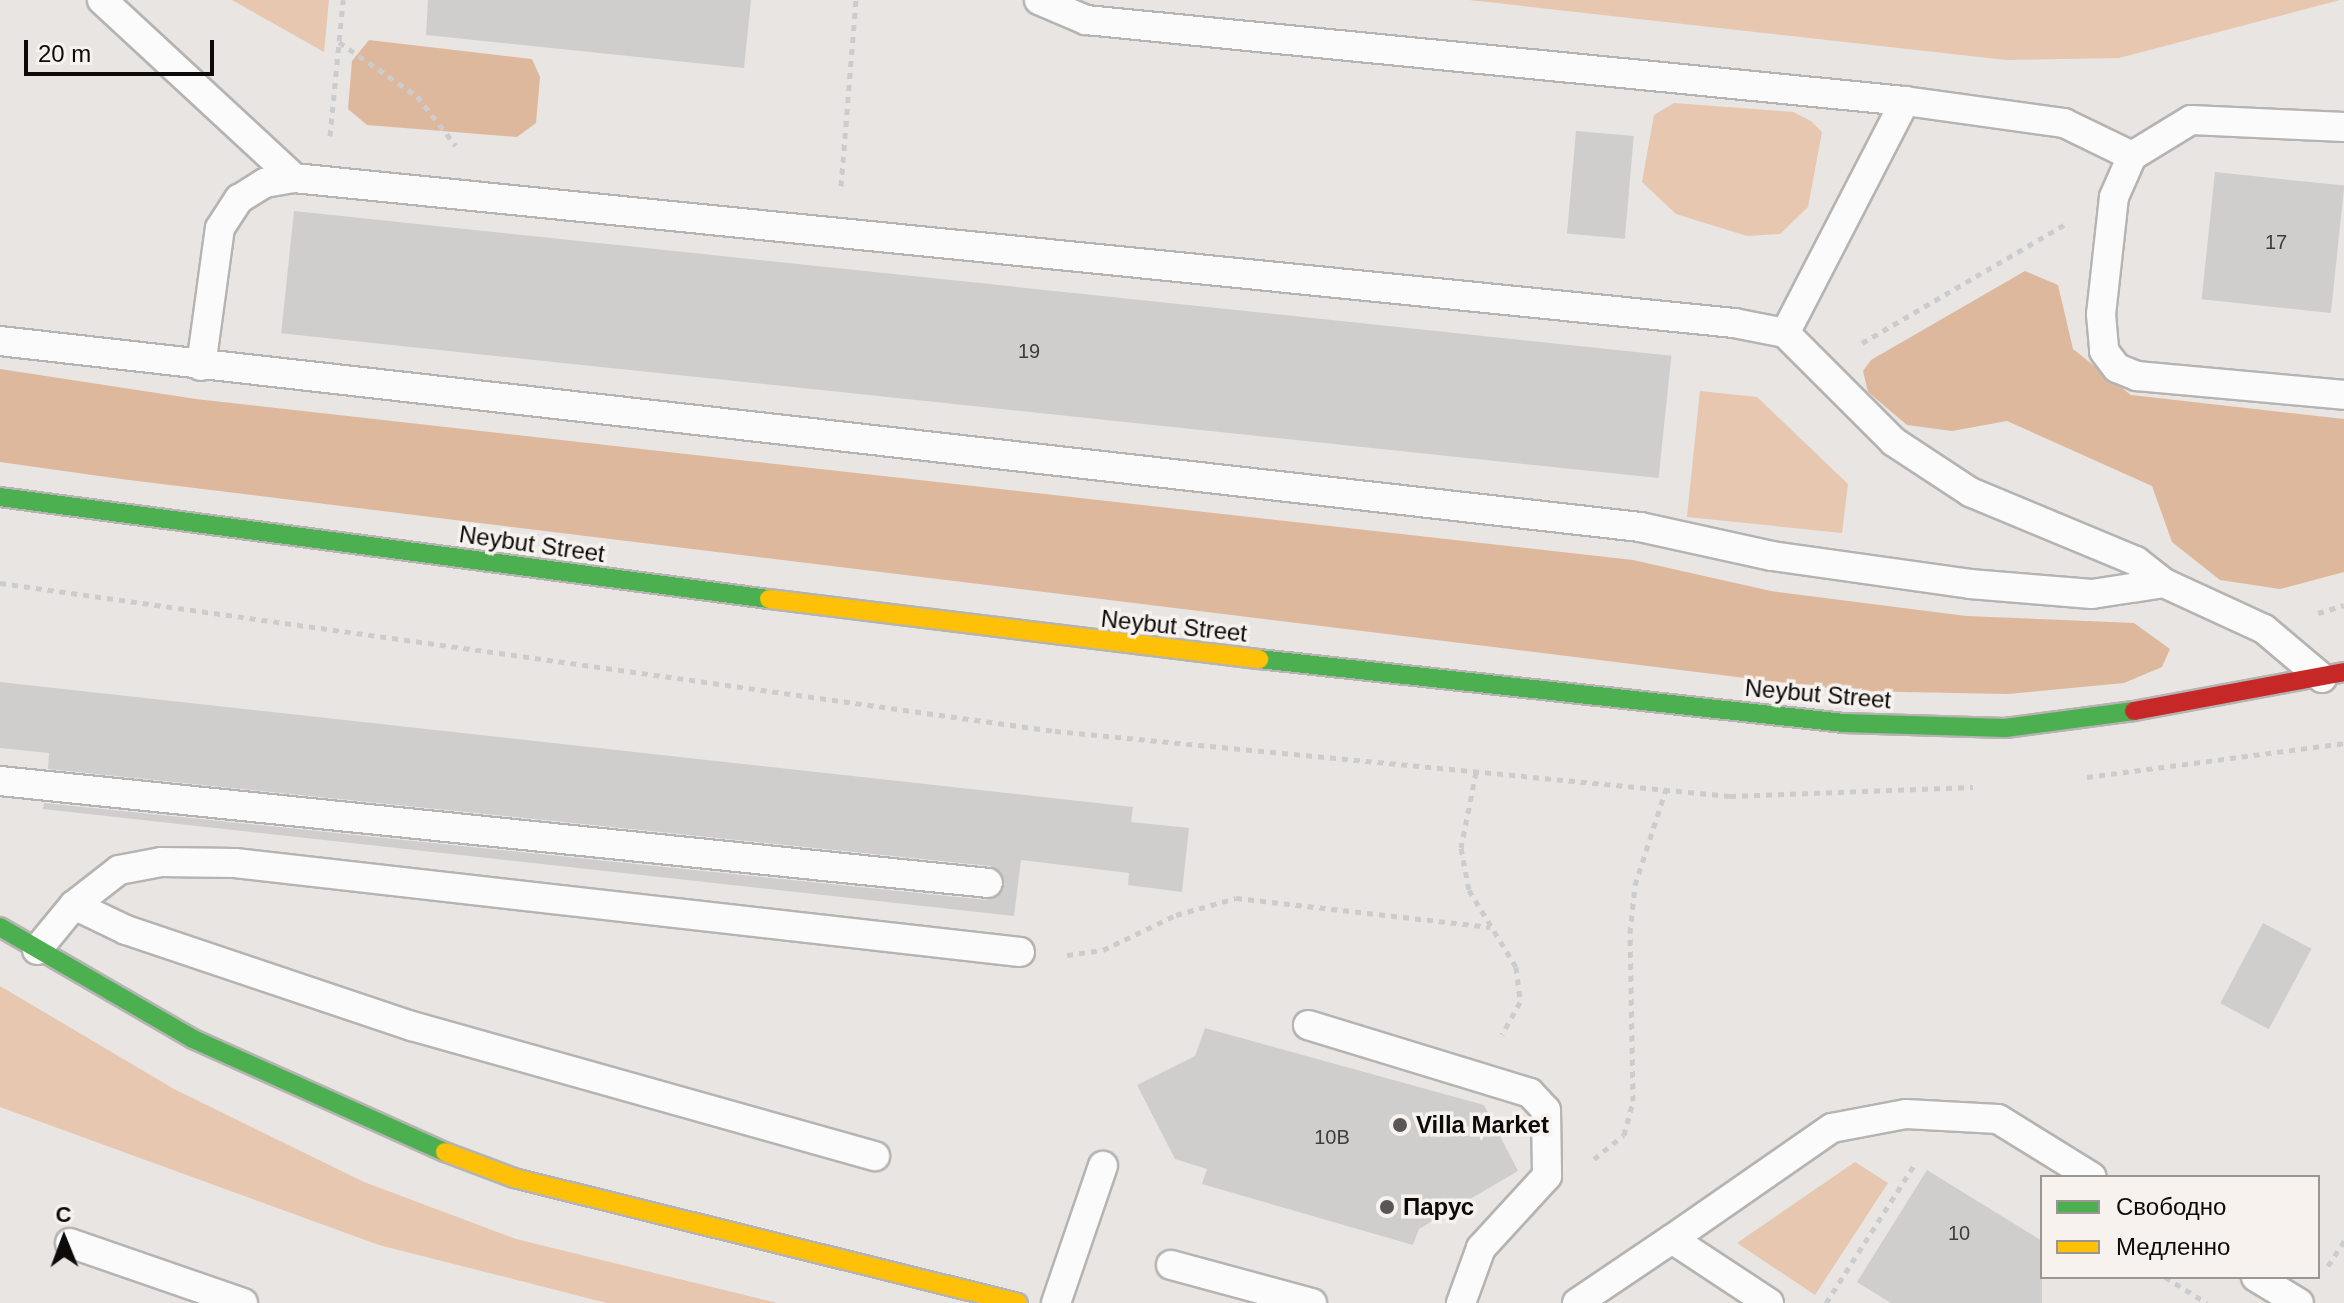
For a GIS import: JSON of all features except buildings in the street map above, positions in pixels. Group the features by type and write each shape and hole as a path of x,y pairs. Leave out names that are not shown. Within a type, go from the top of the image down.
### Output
{"street":[{"name":"Neybut Street","path":"0,497 1057,637 1844,723 2005,728 2225,699 2333,675"},
{"path":"0,927 193,1039 381,1128 514,1178 1018,1303"}],"lane":[{"path":"102,0 294,178"},
{"path":"1039,0 1086,20 1905,101 2064,123 2132,156"},
{"path":"1785,333 1905,101"},
{"path":"2344,127 2191,120 2132,156 2114,197 2101,314 2104,351 2117,368 2137,376 2344,395"},
{"path":"201,366 220,228 239,199 265,183 294,178 1785,333 1817,371 1894,442 1970,492 2136,561 2164,583 2264,629 2333,675"},
{"path":"0,341 1640,527 1772,556 1970,584 2092,594 2164,583"},
{"path":"0,781 988,883"},
{"path":"37,950 74,905 119,870 140,864 235,863 1020,952"},
{"path":"74,905 126,930 412,1026 875,1156"},
{"path":"1308,1025 1530,1093 1546,1110 1547,1176 1481,1248 1461,1303"},
{"path":"1577,1303 1832,1128 1947,1112 1998,1119 2089,1175"},
{"path":"1056,1303 1103,1166"},
{"path":"1672,1239 1769,1303"},
{"path":"70,1243 243,1303"},
{"path":"1171,1265 1312,1303"},
{"path":"2259,1279 2299,1303"}],"path":[{"path":"326,180 343,0"},
{"path":"839,233 856,0"},
{"path":"339,42 440,119 471,196"},
{"path":"1817,371 2026,247"},
{"path":"0,583 1055,731 1730,796 1983,786"},
{"path":"2073,779 2344,743"},
{"path":"1474,1076 1520,1002 1516,967 1469,890 1461,848 1476,772"},
{"path":"1547,1176 1593,1159 1624,1135 1635,1060 1635,885 1666,789"},
{"path":"1020,952 1103,950 1176,915 1236,898 1490,927"},
{"path":"1826,1303 1947,1112"},
{"path":"2320,1265 2326,1269 2344,1241"},
{"path":"2168,1279 2207,1303"}],"shaded area":[{"path":"232,0 329,0 324,52"},
{"path":"1469,0 2340,0 2119,58 2006,60"},
{"path":"369,40 532,59 540,77 536,123 517,137 367,125 348,109 352,61"},
{"path":"1674,103 1793,112 1811,121 1822,132 1808,207 1780,234 1747,236 1676,214 1642,182 1654,115"},
{"path":"2025,271 2058,285 2073,349 2131,395 2344,419 2344,572 2280,589 2220,580 2172,542 2152,486 2007,421 1952,431 1907,425 1868,392 1863,371 1871,360"},
{"path":"0,369 196,399 1633,560 1771,591 1966,616 2134,623 2170,649 2162,667 2124,683 2008,694 1852,691 121,479 0,462"},
{"path":"1700,391 1757,397 1848,484 1842,533 1687,517"},
{"path":"0,986 174,1089 364,1182 516,1239 777,1303 607,1303 379,1245 0,1107"},
{"path":"1855,1162 1888,1183 1815,1295 1737,1243"}],"traffic: fast":[{"path":"0,497 769,599"},
{"path":"1259,659 1844,723 2005,728 2134,711"},
{"path":"0,927 193,1039 445,1152"}],"traffic: slow":[{"path":"769,599 1259,659"},
{"path":"445,1152 514,1178 1018,1303"}],"traffic: jam":[{"path":"2134,711 2344,672"}],"place":[{"name":"Villa Market","path":"1400,1125"},
{"name":"Парус","path":"1387,1207"}]}
